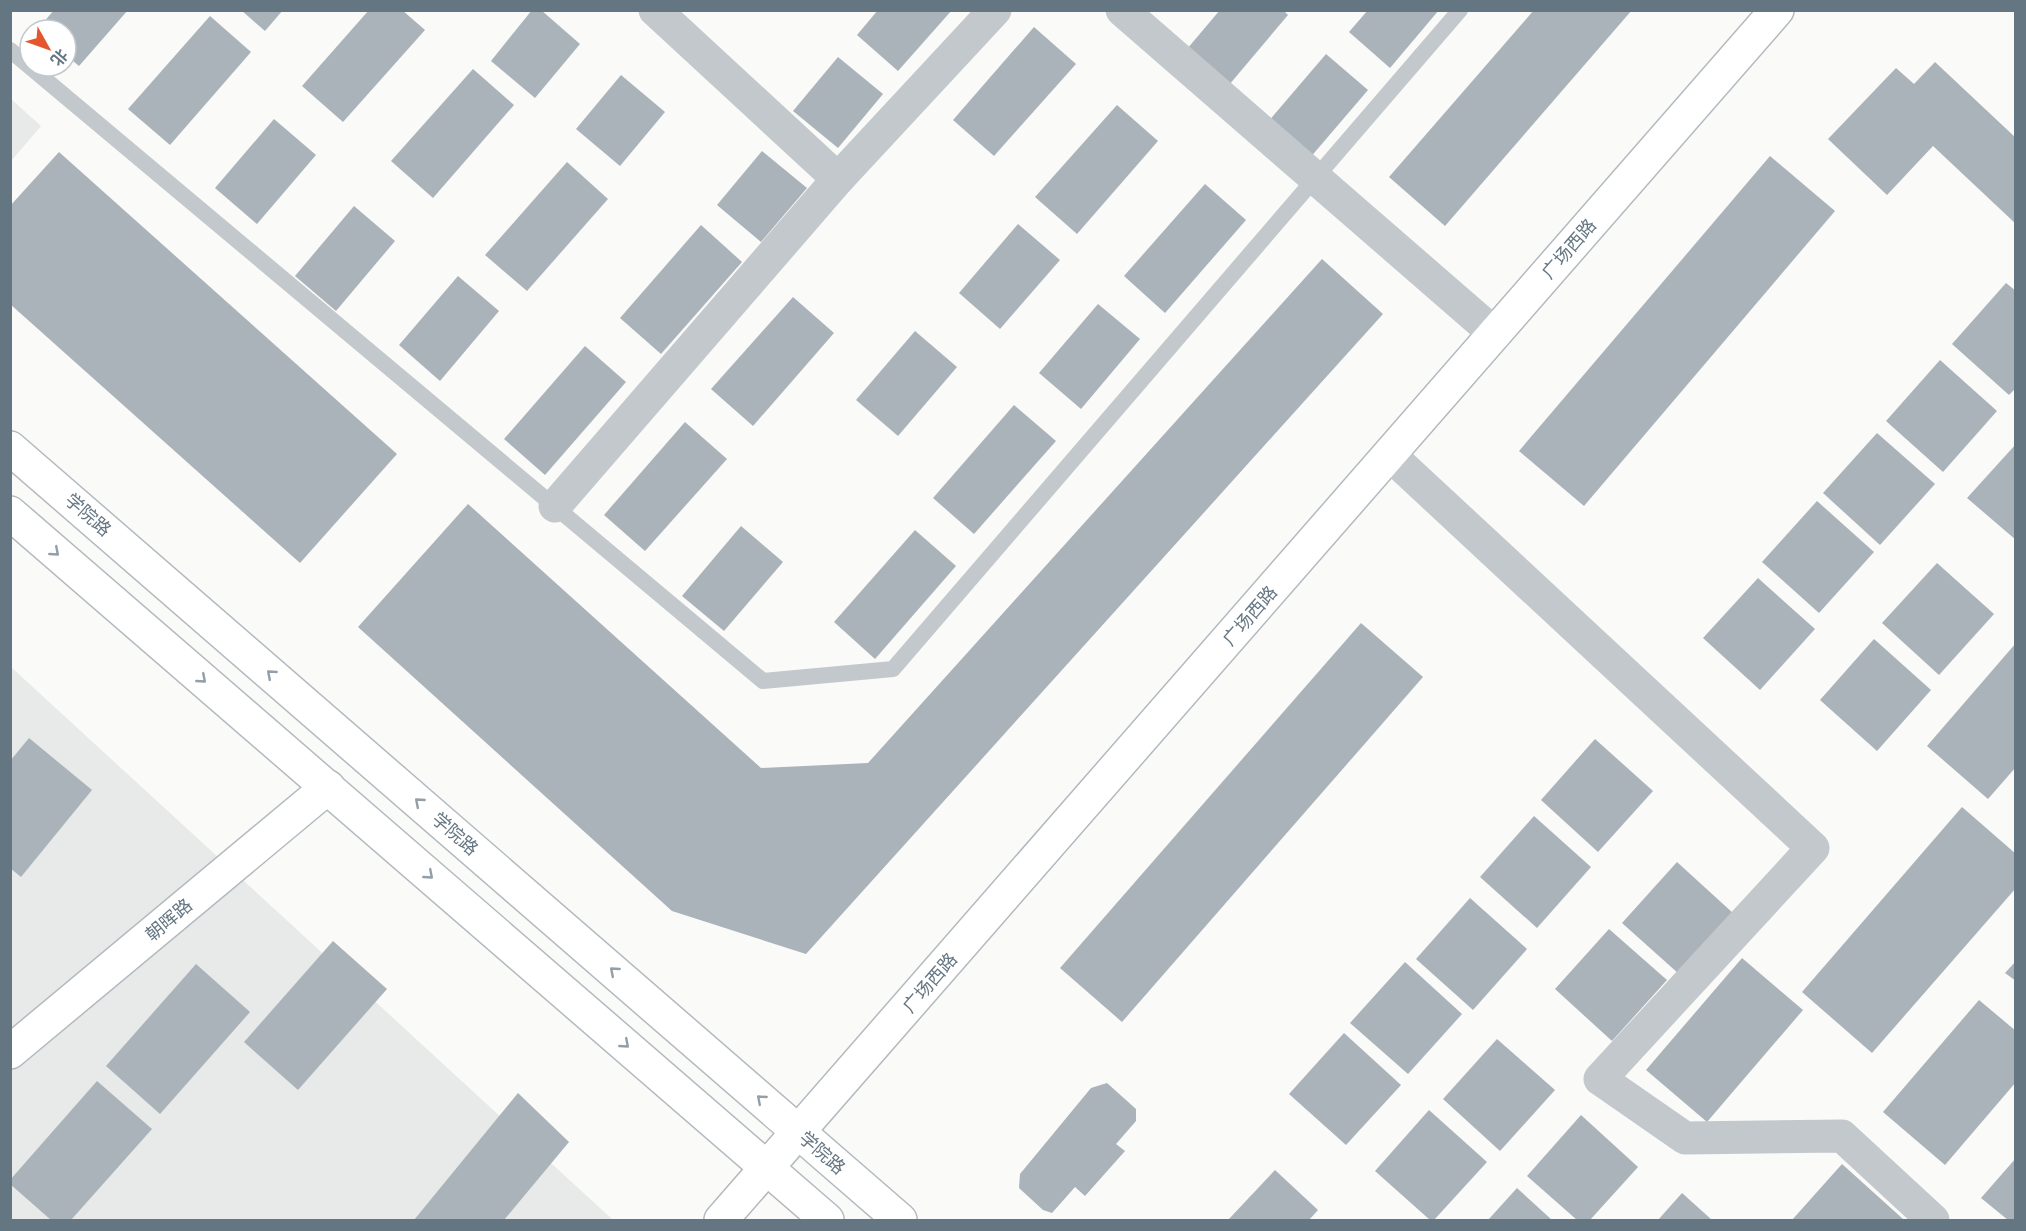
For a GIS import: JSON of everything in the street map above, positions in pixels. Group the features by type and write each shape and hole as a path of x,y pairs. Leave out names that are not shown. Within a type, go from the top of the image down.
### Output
{"main road":[{"name":"广场西路","path":"721,1221 1777,10"},
{"name":"学院路","path":"10,448 900,1221"},
{"path":"10,513 827,1221"},
{"name":"朝晖路","path":"10,1052 328,787"}],"street":[{"path":"655,10 837,179"},
{"path":"555,507 837,179 996,10"},
{"path":"1122,10 1495,334"},
{"path":"1390,455 1813,848 1600,1079 1685,1138 1842,1136 1933,1221"}],"lane":[{"path":"10,50 763,681 893,669 1460,10"}],"shaded area":[{"path":"11,99 41,126 11,161"},
{"path":"11,667 613,1220 11,1220"}],"building":[{"path":"54,10 128,10 79,66 78,18 47,18"},
{"path":"241,10 283,10 265,31"},
{"path":"369,10 402,10 425,30 343,122 302,86"},
{"path":"532,10 541,10 580,44 535,98 491,61"},
{"path":"878,10 952,10 898,71 857,35"},
{"path":"1220,10 1283,10 1288,15 1229,85 1187,49"},
{"path":"1368,10 1439,10 1390,68 1349,32"},
{"path":"1534,10 1632,10 1445,226 1389,177"},
{"path":"210,16 251,52 170,145 128,109"},
{"path":"1034,27 1076,64 994,156 953,120"},
{"path":"1326,54 1368,90 1309,159 1267,123"},
{"path":"838,57 883,94 838,148 793,111"},
{"path":"1935,62 2016,138 2016,224 1933,146 1887,195 1828,139 1896,68 1914,84"},
{"path":"473,69 514,105 433,198 391,161"},
{"path":"621,75 665,112 620,166 576,129"},
{"path":"1117,105 1158,141 1077,234 1035,197"},
{"path":"274,119 316,155 257,224 215,188"},
{"path":"762,151 807,188 761,242 717,205"},
{"path":"59,152 397,454 300,563 10,304 10,206"},
{"path":"1770,156 1835,211 1584,506 1519,451"},
{"path":"567,162 608,199 527,291 485,255"},
{"path":"1205,184 1246,220 1165,313 1124,276"},
{"path":"354,206 395,241 336,311 295,276"},
{"path":"1018,224 1060,260 1000,329 959,293"},
{"path":"701,225 742,262 661,354 620,318"},
{"path":"1322,259 1383,314 806,954 672,911 358,627 468,504 761,768 868,763"},
{"path":"458,276 499,311 440,381 399,345"},
{"path":"2006,283 2016,291 2016,388 2009,395 1952,344"},
{"path":"793,297 834,333 753,426 711,389"},
{"path":"1098,304 1140,339 1081,409 1039,373"},
{"path":"915,331 957,367 898,436 856,400"},
{"path":"585,346 626,382 545,475 504,439"},
{"path":"1940,360 1997,411 1943,472 1886,421"},
{"path":"1014,405 1056,441 974,534 933,498"},
{"path":"685,422 727,459 645,551 604,515"},
{"path":"1877,433 1935,484 1880,545 1823,493"},
{"path":"2016,444 2016,540 1967,498"},
{"path":"1817,501 1874,552 1819,613 1762,562"},
{"path":"741,526 783,562 724,631 682,596"},
{"path":"915,530 956,566 875,659 834,622"},
{"path":"1937,563 1994,614 1939,675 1882,623"},
{"path":"1758,578 1815,629 1760,690 1703,638"},
{"path":"1361,623 1423,677 1122,1022 1060,968"},
{"path":"1874,639 1931,690 1877,751 1820,700"},
{"path":"2016,643 2016,767 1988,799 1927,746"},
{"path":"29,738 92,790 21,877 10,868 10,761"},
{"path":"1595,739 1653,791 1598,852 1541,800"},
{"path":"1962,807 2016,854 2016,888 1872,1053 1802,992"},
{"path":"1534,816 1591,867 1537,928 1480,877"},
{"path":"1677,862 1734,914 1679,974 1622,923"},
{"path":"1470,898 1527,949 1473,1010 1416,959"},
{"path":"1609,929 1667,980 1612,1041 1555,989"},
{"path":"333,941 387,989 298,1090 244,1042"},
{"path":"1742,958 1803,1010 1707,1122 1646,1070"},
{"path":"2016,961 2016,981 2005,973"},
{"path":"1405,962 1462,1014 1408,1074 1350,1023"},
{"path":"196,964 250,1012 160,1114 106,1066"},
{"path":"1979,1000 2016,1031 2016,1082 1945,1165 1883,1112"},
{"path":"1344,1033 1401,1085 1346,1145 1289,1094"},
{"path":"1497,1039 1555,1090 1500,1151 1443,1099"},
{"path":"97,1081 152,1129 71,1220 51,1220 10,1184 10,1180"},
{"path":"1107,1083 1136,1109 1136,1121 1116,1144 1125,1151 1085,1196 1075,1187 1052,1213 1043,1210 1019,1188 1020,1174 1091,1088"},
{"path":"518,1093 569,1142 504,1220 414,1220"},
{"path":"1429,1110 1487,1162 1434,1220 1430,1220 1375,1171"},
{"path":"1581,1115 1638,1167 1590,1220 1577,1220 1527,1176"},
{"path":"2016,1158 2016,1220 2008,1220 1981,1198"},
{"path":"1842,1164 1903,1219 1792,1220"},
{"path":"1275,1170 1318,1210 1309,1220 1228,1220"},
{"path":"1517,1188 1552,1220 1488,1220"},
{"path":"1682,1193 1712,1220 1658,1220"}]}
